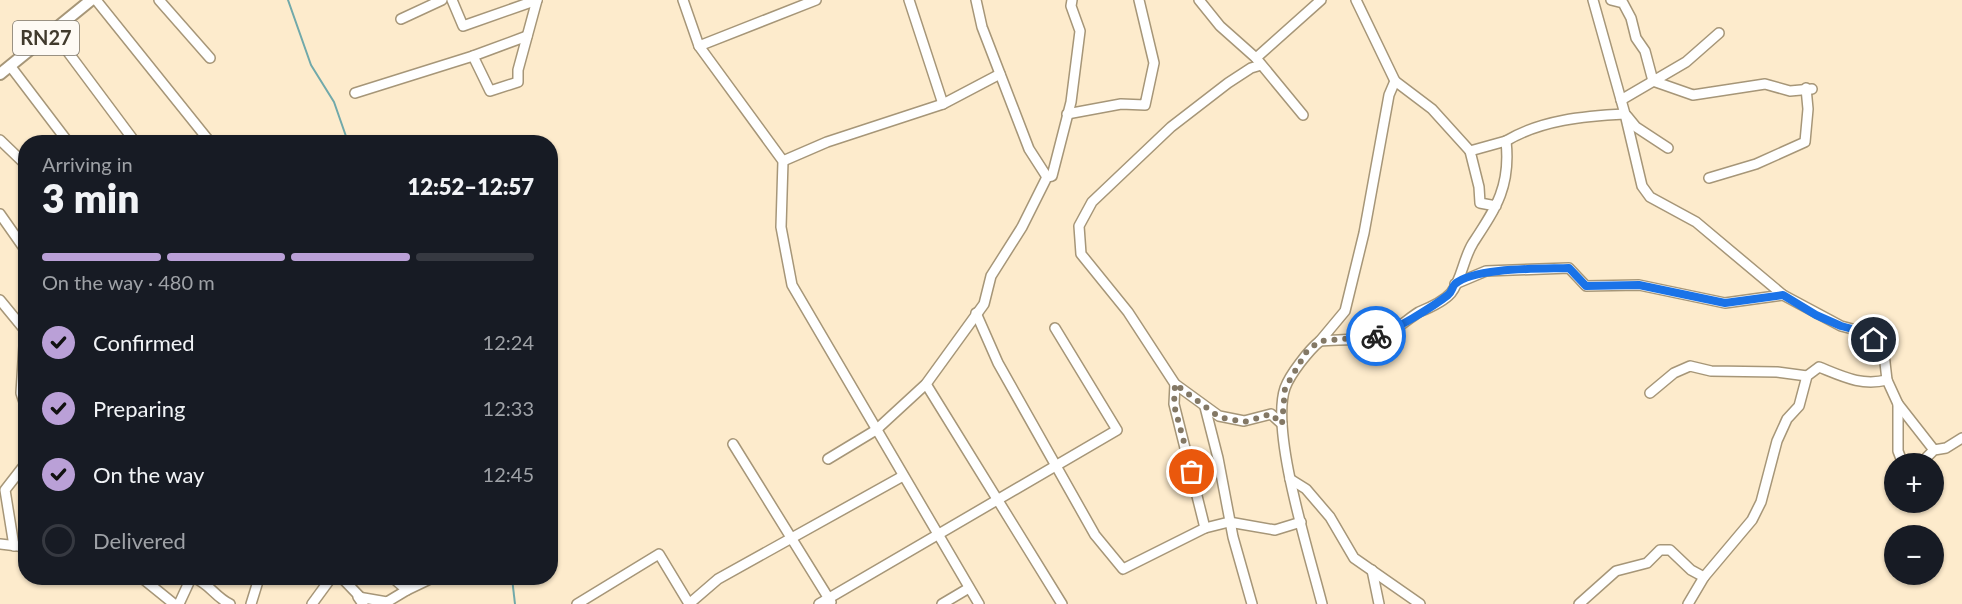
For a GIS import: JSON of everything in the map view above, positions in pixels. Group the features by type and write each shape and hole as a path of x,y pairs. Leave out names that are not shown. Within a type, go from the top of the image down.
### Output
{"main road":[{"name":"RN27","path":"0,74 91,0"}],"street":[{"path":"96,0 204,135"},
{"path":"159,0 210,58"},
{"path":"401,19 442,0"},
{"path":"452,0 463,26 537,0 518,70 518,82 490,91 473,56"},
{"path":"683,0 699,46 783,161 781,227 792,285 979,604"},
{"path":"699,46 816,0"},
{"path":"909,0 943,104"},
{"path":"976,0 982,27 1029,149 1047,177"},
{"path":"828,459 876,430 926,384 984,304 991,276 1022,227 1047,177 1052,176 1067,114 1080,31 1071,6 1072,0"},
{"path":"1067,114 1121,104 1145,105 1154,63 1139,0"},
{"path":"1199,0 1220,26 1258,62 1303,115"},
{"path":"1282,424 1271,414 1244,422 1219,417 1175,384 1128,312 1081,254 1079,226 1092,202 1171,127 1251,68 1321,0"},
{"path":"1356,0 1395,81 1432,109 1470,151 1479,187 1480,203 1496,206"},
{"path":"1594,0 1642,186 1650,197 1696,222 1783,295 1816,315 1860,331 1874,340 1884,354 1887,380 1898,404 1934,450"},
{"path":"1611,0 1623,3 1631,18 1636,38 1645,51 1653,81"},
{"path":"53,32 130,135"},
{"path":"1621,100 1686,62 1719,33"},
{"path":"354,93 473,56 527,36"},
{"path":"11,67 63,135"},
{"path":"783,161 827,142 943,104 1000,74"},
{"path":"1322,604 1290,479 1282,424 1285,388 1307,351 1320,341 1346,311 1364,233 1389,94 1395,81"},
{"path":"1653,81 1693,95 1765,84 1790,91 1809,89 1805,142 1756,164 1709,178"},
{"path":"1470,151 1506,141 1523,131 1560,121 1594,115 1625,114"},
{"path":"1625,114 1636,127 1668,148"},
{"path":"0,140 18,157"},
{"path":"1320,341 1365,338 1390,332 1404,320 1450,294 1461,273 1464,258 1493,215 1508,165 1506,141"},
{"path":"0,214 18,240"},
{"path":"1455,284 1486,272 1569,268 1586,286 1639,285 1725,303 1783,295"},
{"path":"0,300 18,322"},
{"path":"976,313 998,363 1095,535 1123,569 1205,528 1229,522 1275,530 1301,522"},
{"path":"819,604 831,602 1117,430 1055,328"},
{"path":"1650,393 1674,373 1690,366 1711,371 1777,372 1807,376"},
{"path":"1689,604 1704,577 1752,520 1761,502 1777,441 1787,419 1799,406 1807,376 1819,367 1855,382 1871,384 1887,380"},
{"path":"926,384 1000,500 1062,604"},
{"path":"1175,384 1174,405 1205,528"},
{"path":"1898,404 1899,453"},
{"path":"1205,407 1218,458 1229,522 1252,604"},
{"path":"1931,453 1934,450 1946,448 1962,438"},
{"path":"733,444 794,538 831,602"},
{"path":"0,544 15,546 5,490 18,473"},
{"path":"577,604 659,554 688,603 718,579 903,476"},
{"path":"1290,479 1306,489 1330,517 1354,558 1420,604"},
{"path":"1579,604 1616,571 1647,564 1660,550 1670,550 1691,570 1704,577"},
{"path":"1372,570 1379,604"},
{"path":"150,585 174,604"},
{"path":"179,604 189,585"},
{"path":"206,585 219,599 230,604"},
{"path":"251,604 257,585"},
{"path":"312,604 326,585"},
{"path":"347,585 360,601 370,604"},
{"path":"401,585 407,590"},
{"path":"360,601 387,602 417,585"},
{"path":"942,604 969,588"},
{"path":"592,595 598,604"}],"waterway":[{"path":"288,0 311,65 334,102 346,135"},
{"path":"513,585 515,604"}],"way so far":[{"path":"1192,472 1174,405 1175,384 1219,417 1244,422 1271,414 1282,424 1285,388 1307,351 1320,341 1376,336"}],"route":[{"path":"1376,336 1390,332 1404,320 1450,294 1455,284 1486,272 1569,268 1586,286 1639,285 1706,297 1725,303 1764,300 1783,295 1816,315 1860,331 1874,340"}]}
